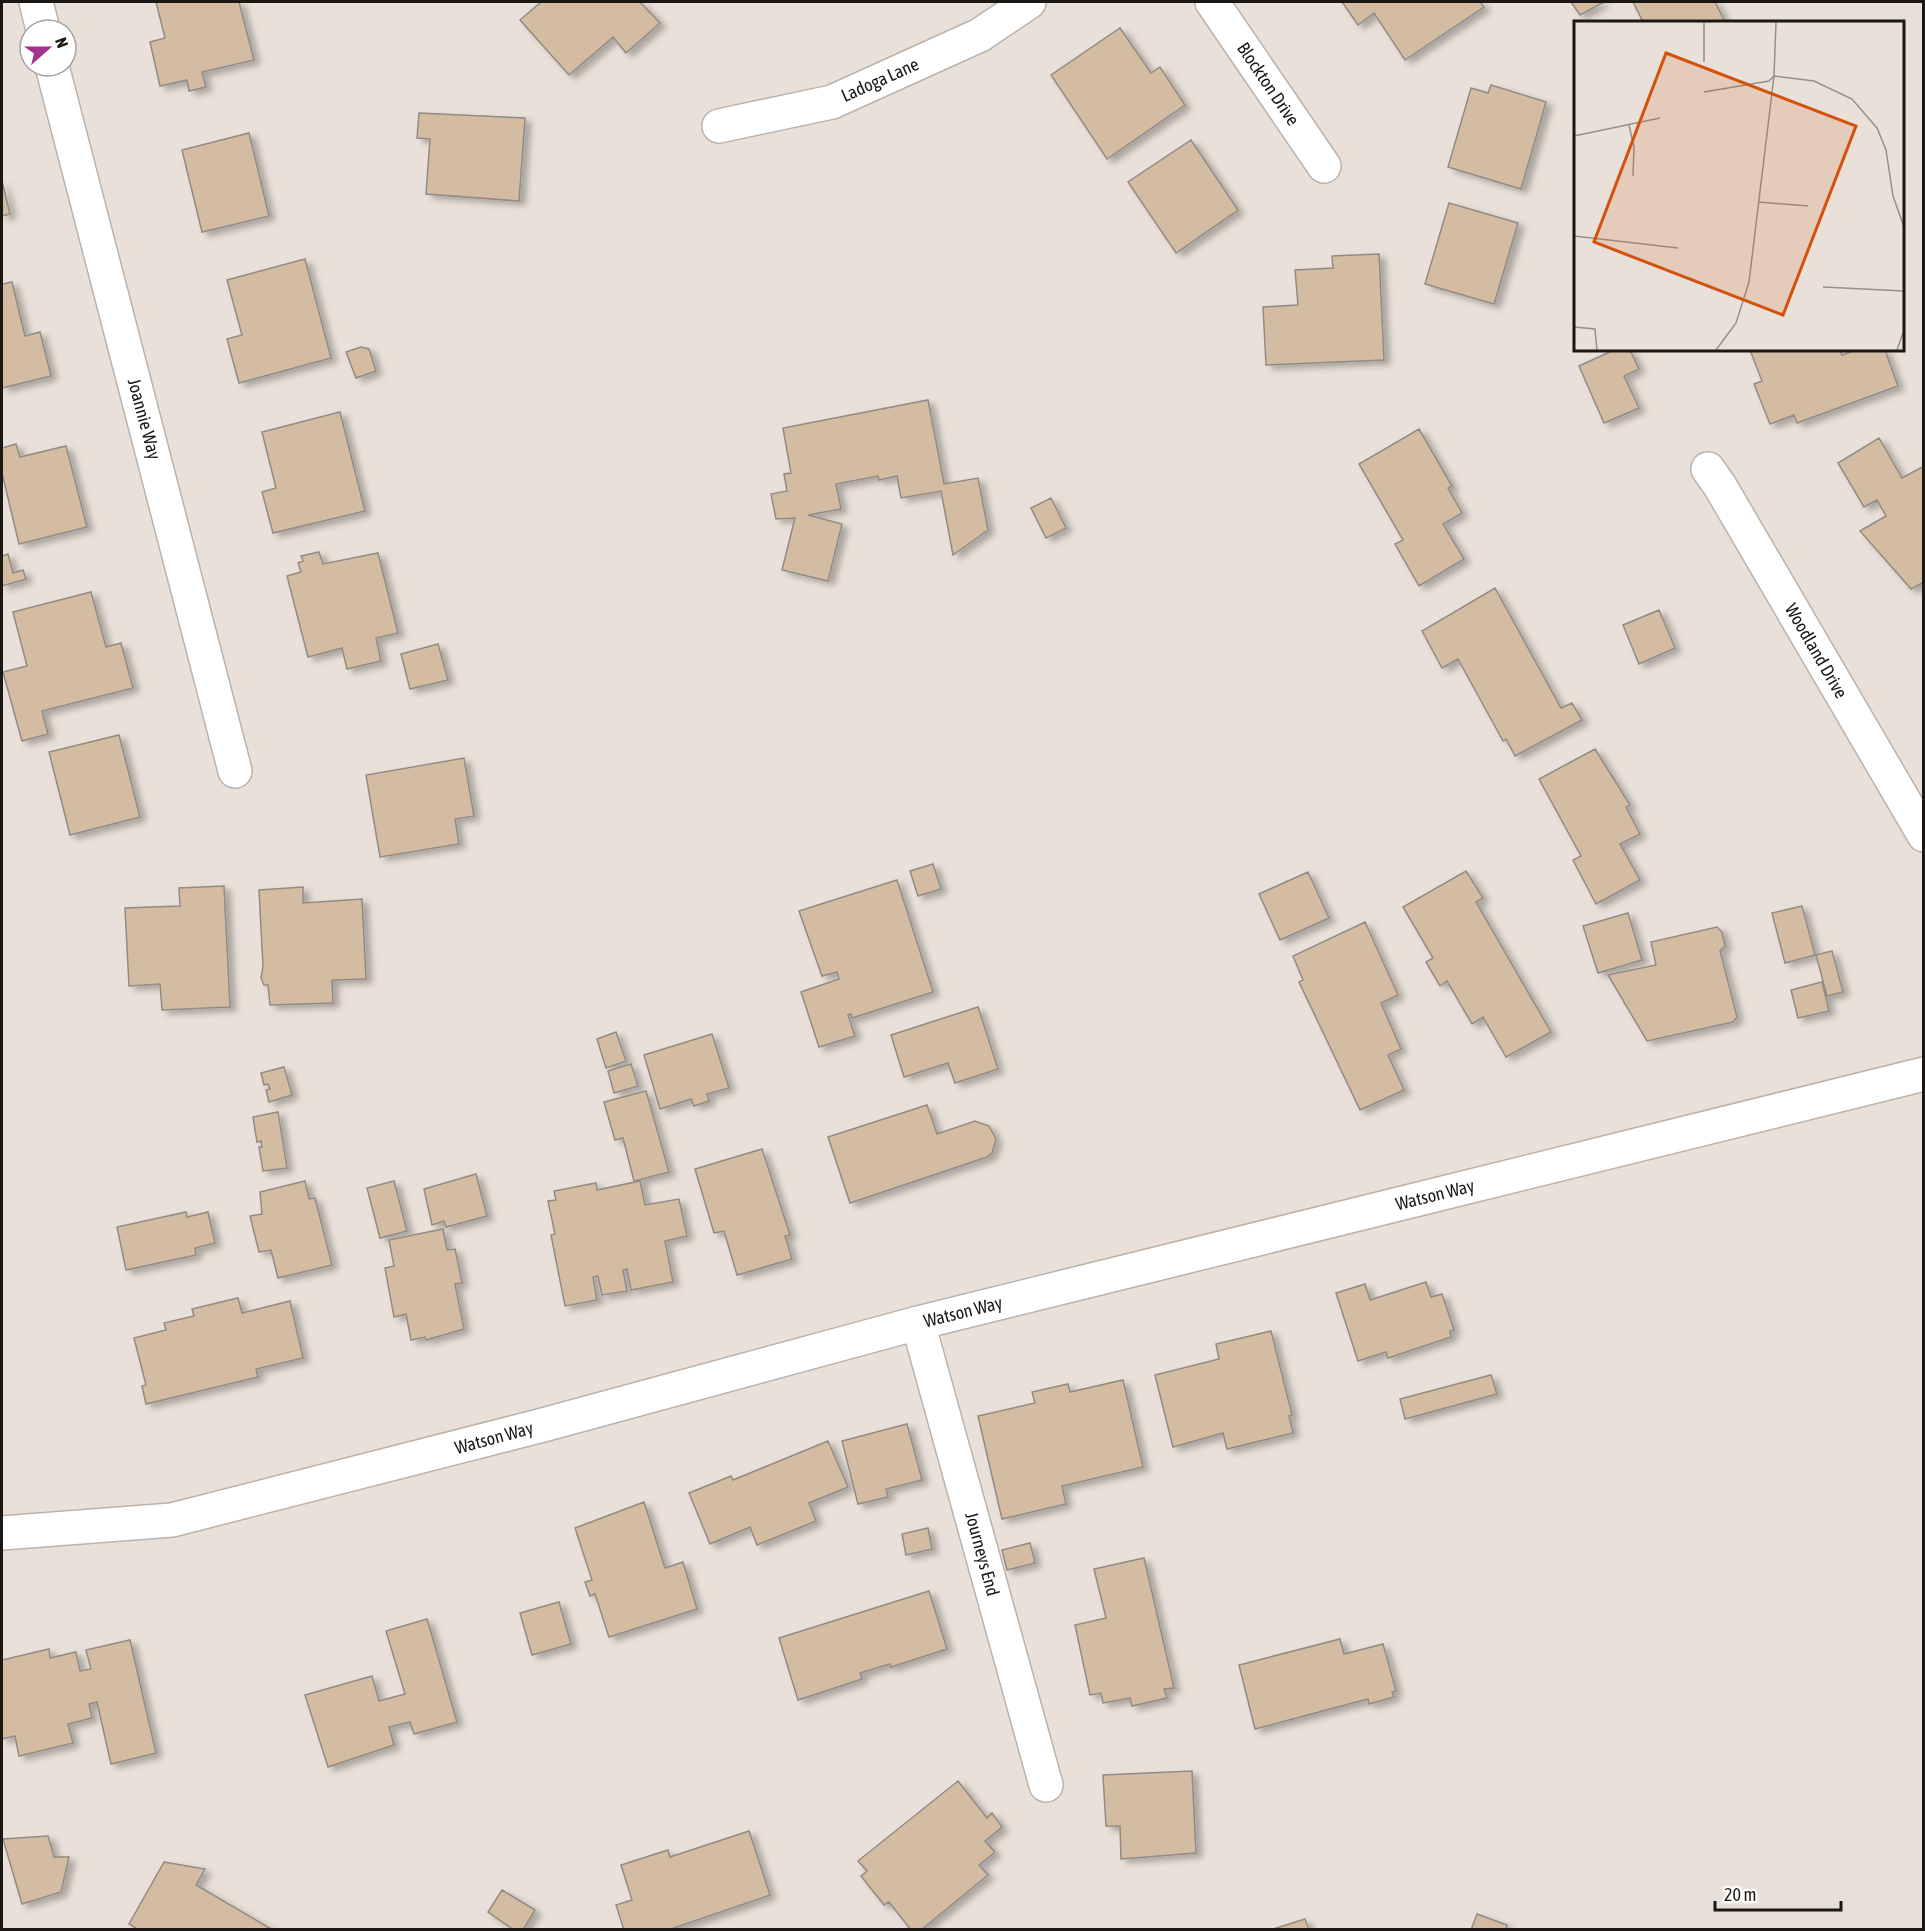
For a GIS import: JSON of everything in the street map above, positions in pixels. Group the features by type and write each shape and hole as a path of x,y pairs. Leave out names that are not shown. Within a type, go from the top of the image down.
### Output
{"street":[{"path":"36,2 40,18"},
{"name":"Ladoga Lane","path":"718,126 832,102 980,35 1029,2"},
{"name":"Blockton Drive","path":"1212,2 1324,166"},
{"name":"Joannie Way","path":"55,78 235,771"},
{"name":"Woodland Drive","path":"1708,469 1923,835"},
{"name":"Watson Way","path":"2,1533 172,1520 543,1425 918,1323 1923,1074"},
{"name":"Journeys End","path":"918,1323 1046,1785"}],"building":[{"path":"156,2 239,2 254,60 202,72 206,87 189,91 187,80 160,86 150,42 165,38"},
{"path":"541,2 640,2 660,23 626,53 613,37 569,75 520,20"},
{"path":"1342,2 1480,2 1484,7 1405,60 1374,13 1358,25"},
{"path":"1571,2 1604,2 1580,15"},
{"path":"1633,2 1715,2 1724,21 1642,21"},
{"path":"1120,28 1151,73 1160,67 1185,105 1107,159 1051,75"},
{"path":"1491,85 1546,102 1521,189 1448,167 1471,88 1488,93"},
{"path":"419,113 525,118 519,201 426,194 430,139 417,138"},
{"path":"249,133 269,216 202,232 182,150"},
{"path":"1191,140 1238,210 1176,253 1128,182"},
{"path":"2,181 10,214 2,216"},
{"path":"1449,203 1518,223 1494,304 1425,284"},
{"path":"1379,254 1384,360 1266,365 1263,307 1298,305 1295,270 1333,268 1332,256"},
{"path":"305,259 331,358 239,383 227,339 242,335 227,280"},
{"path":"12,282 25,336 40,332 51,376 2,388 2,284"},
{"path":"361,347 369,349 376,371 356,378 346,352"},
{"path":"1612,351 1630,351 1639,369 1624,376 1639,408 1604,423 1579,366"},
{"path":"1750,351 1840,351 1842,355 1853,351 1885,351 1898,386 1797,423 1794,415 1770,424 1754,384 1762,381"},
{"path":"928,400 944,484 978,478 988,530 953,555 941,491 901,498 897,476 879,480 878,476 836,484 841,509 808,515 842,524 828,581 782,570 795,518 776,519 771,494 787,491 784,474 791,473 783,428"},
{"path":"340,412 365,511 273,533 262,492 276,488 262,432"},
{"path":"1419,429 1452,486 1448,488 1462,513 1443,524 1464,559 1419,586 1395,544 1403,540 1359,464"},
{"path":"1879,438 1902,478 1924,466 1924,582 1911,589 1860,531 1886,516 1877,500 1864,507 1838,463"},
{"path":"16,444 20,457 66,446 87,527 19,544 2,473 2,448"},
{"path":"1051,498 1066,528 1046,538 1031,508"},
{"path":"319,552 323,564 378,553 398,633 376,638 381,661 347,669 342,648 308,657 287,576 301,572 298,563 303,561 301,556"},
{"path":"8,554 13,573 23,570 26,579 2,586 2,556"},
{"path":"1495,588 1561,708 1572,703 1582,720 1515,756 1506,739 1503,741 1458,659 1442,668 1422,631"},
{"path":"91,592 106,647 121,643 133,688 42,711 48,734 22,741 3,672 27,666 13,612"},
{"path":"1659,610 1675,648 1639,664 1623,625"},
{"path":"438,644 448,680 410,689 401,654"},
{"path":"119,735 140,817 70,835 49,752"},
{"path":"1595,749 1630,805 1626,807 1640,834 1620,844 1640,880 1596,904 1573,860 1581,856 1539,779"},
{"path":"464,758 474,816 455,819 459,844 380,857 366,775"},
{"path":"933,864 941,889 918,896 910,871"},
{"path":"1466,871 1483,898 1476,902 1551,1032 1506,1057 1483,1017 1472,1024 1447,981 1440,986 1426,962 1433,958 1403,907"},
{"path":"1308,872 1329,918 1280,940 1259,894"},
{"path":"897,880 933,992 852,1018 851,1014 848,1015 855,1036 819,1047 801,992 839,979 837,972 822,976 799,911"},
{"path":"224,886 230,1007 162,1010 160,984 129,986 125,908 180,906 179,888"},
{"path":"303,887 303,903 362,899 366,979 332,980 333,1003 270,1005 268,985 264,985 261,978 263,966 259,890"},
{"path":"1802,906 1815,955 1785,963 1772,913"},
{"path":"1628,913 1642,960 1598,973 1583,926"},
{"path":"1365,922 1398,995 1381,1003 1401,1049 1388,1055 1404,1090 1360,1110 1299,982 1303,980 1293,956"},
{"path":"1717,927 1722,932 1725,946 1720,951 1737,1017 1733,1022 1647,1041 1608,975 1656,965 1651,942"},
{"path":"1832,951 1843,992 1827,996 1816,955"},
{"path":"1822,982 1829,1011 1798,1018 1791,990"},
{"path":"978,1007 998,1069 955,1083 948,1063 904,1077 891,1035"},
{"path":"616,1032 626,1061 606,1068 597,1039"},
{"path":"712,1034 729,1088 707,1094 709,1101 694,1106 691,1099 660,1109 644,1055"},
{"path":"631,1064 638,1086 614,1093 608,1071"},
{"path":"284,1067 292,1095 269,1102 266,1090 270,1089 268,1084 264,1085 261,1073"},
{"path":"646,1091 669,1172 634,1181 623,1138 615,1140 604,1102"},
{"path":"927,1105 937,1134 975,1121 989,1126 996,1139 992,1153 987,1157 850,1203 828,1137"},
{"path":"278,1112 287,1168 263,1171 259,1147 262,1147 261,1141 257,1142 253,1117"},
{"path":"762,1149 790,1235 785,1236 792,1259 737,1275 724,1231 714,1233 695,1169"},
{"path":"476,1174 487,1216 446,1227 444,1221 432,1225 424,1189"},
{"path":"305,1181 309,1199 315,1198 332,1265 278,1278 271,1250 259,1252 250,1216 262,1214 260,1192"},
{"path":"394,1181 407,1231 380,1238 367,1188"},
{"path":"640,1181 645,1205 679,1199 687,1236 665,1241 673,1282 631,1290 627,1269 623,1270 627,1291 602,1295 598,1276 593,1277 597,1300 565,1306 551,1235 555,1234 548,1201 556,1200 554,1191 596,1183 597,1190"},
{"path":"186,1212 187,1217 208,1212 215,1243 195,1248 196,1255 126,1270 117,1227"},
{"path":"443,1229 447,1250 455,1249 462,1283 455,1284 464,1329 426,1340 425,1337 411,1340 406,1314 394,1317 385,1268 394,1266 389,1240"},
{"path":"1426,1282 1431,1297 1442,1294 1454,1330 1450,1331 1451,1337 1388,1358 1386,1352 1358,1361 1336,1293 1365,1284 1370,1300"},
{"path":"238,1298 242,1313 290,1301 303,1358 256,1369 258,1377 146,1404 142,1386 146,1385 134,1338 166,1330 164,1323 194,1316 192,1309"},
{"path":"1271,1331 1292,1415 1289,1416 1293,1433 1227,1449 1223,1433 1173,1447 1155,1375 1219,1359 1216,1344"},
{"path":"1491,1375 1497,1394 1405,1419 1400,1399"},
{"path":"1123,1380 1143,1467 1062,1486 1066,1504 1002,1519 978,1416 1035,1403 1032,1392 1068,1384 1070,1392"},
{"path":"907,1424 922,1480 886,1489 888,1497 858,1504 842,1441"},
{"path":"828,1441 848,1487 809,1503 816,1521 757,1545 750,1527 710,1544 689,1493 731,1476 733,1480"},
{"path":"644,1502 665,1568 683,1562 697,1609 609,1637 595,1594 590,1596 585,1582 592,1580 575,1528"},
{"path":"928,1528 932,1549 906,1555 902,1534"},
{"path":"1030,1543 1035,1563 1007,1570 1002,1550"},
{"path":"1144,1558 1174,1688 1164,1689 1167,1698 1132,1706 1130,1698 1103,1703 1101,1693 1090,1695 1075,1625 1106,1618 1094,1569"},
{"path":"929,1591 947,1649 891,1667 890,1664 860,1673 862,1679 798,1700 779,1638"},
{"path":"559,1602 571,1644 532,1655 520,1613"},
{"path":"427,1619 457,1722 414,1734 410,1722 389,1727 394,1745 328,1767 305,1695 372,1676 379,1701 405,1694 386,1631"},
{"path":"1340,1639 1344,1654 1383,1644 1396,1691 1392,1692 1394,1697 1369,1704 1368,1699 1255,1729 1239,1665"},
{"path":"130,1640 156,1753 111,1764 97,1702 89,1704 92,1718 68,1724 73,1743 19,1756 15,1736 2,1739 2,1660 49,1649 50,1658 76,1652 80,1671 91,1669 86,1650"},
{"path":"1192,1771 1196,1853 1121,1859 1120,1826 1106,1826 1103,1775"},
{"path":"958,1781 987,1818 992,1813 1002,1827 985,1841 995,1852 979,1865 988,1875 921,1930 911,1930 889,1902 884,1905 861,1876 867,1871 858,1861"},
{"path":"749,1831 770,1895 668,1930 624,1930 616,1905 632,1900 621,1865 668,1850 670,1857"},
{"path":"48,1836 54,1857 69,1857 61,1892 22,1904 3,1839"},
{"path":"164,1862 205,1869 196,1885 273,1930 139,1930 129,1924"},
{"path":"502,1890 535,1910 523,1930 514,1930 488,1912"},
{"path":"1477,1914 1507,1925 1506,1930 1471,1930"},
{"path":"1305,1919 1309,1930 1270,1930"}]}
